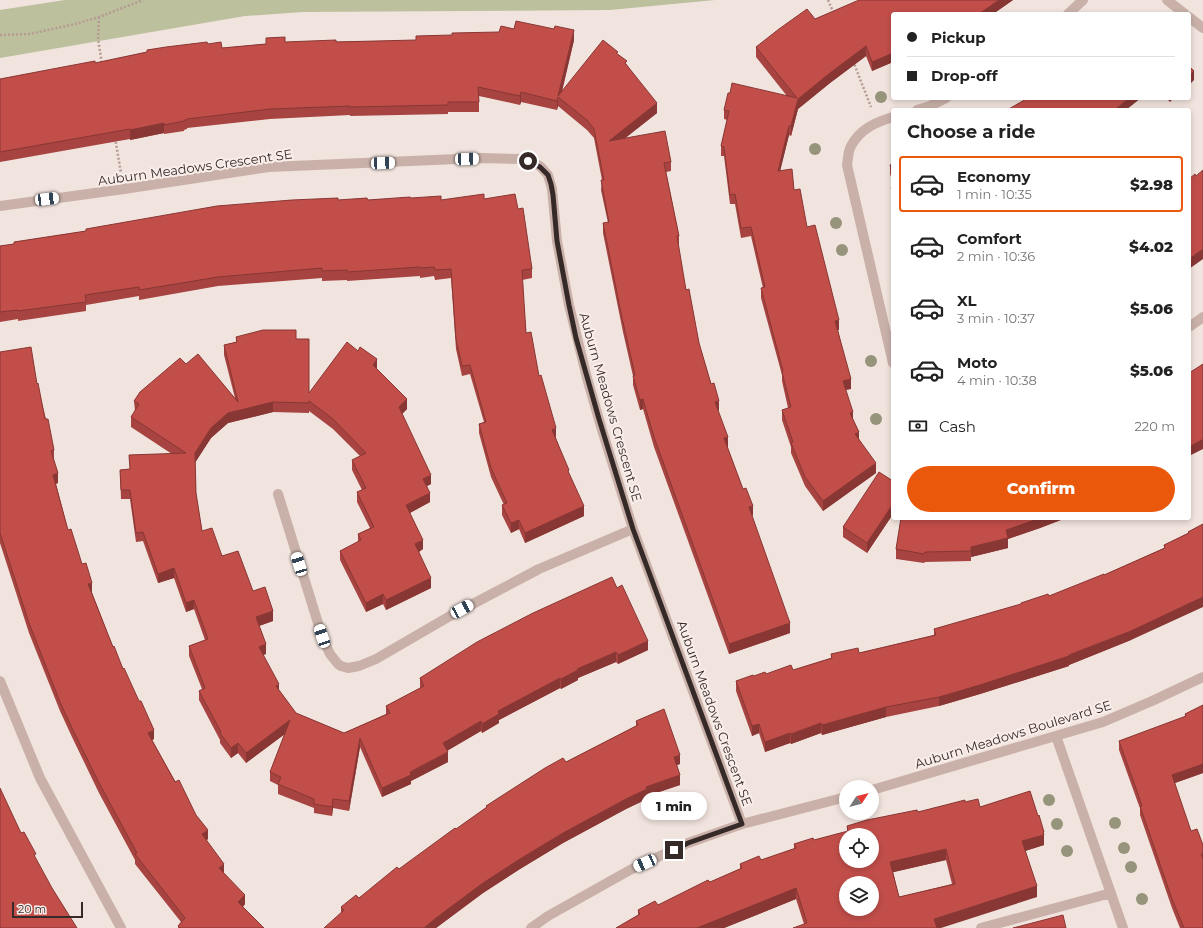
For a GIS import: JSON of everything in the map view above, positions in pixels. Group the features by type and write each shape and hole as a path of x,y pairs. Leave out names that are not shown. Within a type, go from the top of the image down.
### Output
{"street":[{"path":"1070,12 1083,0"},
{"path":"1167,0 1182,12"},
{"path":"1191,19 1203,28"},
{"path":"923,108 942,100"},
{"path":"891,118 876,122 861,133 850,147 847,165 891,354"},
{"name":"Auburn Meadows Crescent SE","path":"0,206 269,167 481,158 521,159 533,162 540,167 548,175 552,189 558,246 576,338 596,410 633,529 742,824"},
{"path":"1191,326 1203,317"},
{"path":"278,494 328,651 335,661 341,666 348,668 359,666 376,659 450,616 539,569 633,529"},
{"name":"Auburn Meadows Boulevard SE","path":"879,788 1103,722 1203,677"},
{"path":"0,680 40,778 121,928"},
{"path":"1056,736 1123,928"},
{"path":"531,928 548,916 630,870 688,843 742,824 839,799"},
{"path":"982,928 1111,893"}],"path":[{"path":"0,35 30,34 74,24 99,17 143,0"},
{"path":"828,0 834,14"},
{"path":"99,17 98,39 103,69"},
{"path":"852,57 869,99 876,122"},
{"path":"115,137 124,189"}],"green space":[{"path":"65,0 715,0 610,10 303,12 245,16 0,58 0,10"}],"building":[{"path":"859,0 999,0 982,12 891,12 891,54 872,62 866,46 798,99 791,126 789,126 778,171 792,169 794,190 800,189 807,227 815,225 839,320 835,321 851,379 843,381 853,412 850,413 859,432 855,434 876,463 823,501 805,477 791,443 793,442 782,410 791,407 761,288 765,287 751,227 741,228 735,194 730,195 724,147 721,146 729,111 724,110 732,83 797,98 756,47 807,9 815,19"},
{"path":"516,21 554,29 555,26 574,30 558,96 603,40 618,52 616,53 627,61 625,63 657,103 609,141 665,131 671,162 664,163 679,236 677,236 686,290 689,289 699,343 711,384 714,383 719,401 715,402 728,437 724,438 743,489 746,488 753,506 749,507 790,623 729,644 654,437 643,399 640,400 633,376 635,375 603,223 609,222 601,180 604,180 594,129 587,120 558,97 557,101 521,92 520,96 478,87 479,102 448,102 448,105 350,106 270,109 187,119 164,125 164,123 0,152 0,79 95,61 95,63 147,52 147,50 207,42 208,44 221,42 222,48 266,44 266,38 285,37 285,42 336,40 336,42 416,40 416,36 452,35 452,33 499,32 501,26 514,29"},
{"path":"1024,100 1127,100 1117,108 1010,108"},
{"path":"1203,170 1203,249 1191,258 1191,177 1195,174 1196,176"},
{"path":"484,194 484,199 515,194 518,209 523,208 532,269 522,270 526,333 531,332 539,376 541,375 556,428 552,430 584,506 525,533 519,520 511,523 502,505 507,503 491,468 479,424 486,422 470,365 462,366 456,339 451,269 435,270 434,267 420,267 347,272 347,270 322,271 322,268 218,277 139,290 139,287 85,295 86,302 0,312 0,246 14,244 14,242 86,231 86,229 217,206 338,198 338,200 367,198 368,200 441,196 441,200"},
{"path":"263,330 296,330 296,339 309,339 309,393 347,342 358,351 360,347 377,359 373,365 407,399 399,407 431,475 423,479 430,493 406,505 423,540 415,544 431,578 386,600 383,594 366,603 340,551 361,540 358,534 374,527 357,492 366,488 352,460 366,453 333,419 309,401 309,403 273,402 228,413 211,428 195,453 196,493 202,531 212,528 222,556 238,551 253,591 265,587 273,611 256,617 266,644 259,647 279,684 276,686 296,713 344,733 390,713 386,706 424,686 420,678 477,642 533,613 612,577 617,588 622,585 648,641 618,655 616,652 577,669 578,670 498,711 499,714 482,724 481,721 443,743 448,752 410,772 411,775 382,788 360,738 349,801 333,799 332,807 314,804 314,799 278,784 281,777 270,772 290,720 246,753 238,743 231,748 220,733 221,732 199,691 205,688 189,646 208,639 194,600 186,603 174,568 158,574 143,532 136,533 130,490 121,490 120,470 130,469 129,455 186,453 131,417 139,404 134,401 140,392 180,358 186,364 198,354 238,402 224,345 237,342 236,337"},
{"path":"31,347 37,384 38,383 45,419 48,419 54,450 51,451 58,473 53,475 68,530 71,529 82,564 86,563 92,583 88,584 113,647 114,646 123,669 124,668 139,701 141,701 154,730 148,733 175,782 179,780 196,815 208,830 202,834 224,864 219,868 245,895 238,902 264,928 180,928 178,926 185,918 135,854 137,853 99,783 60,702 29,623 0,533 0,352"},
{"path":"1203,364 1203,439 1191,446 1191,372"},
{"path":"879,472 891,480 891,507 867,543 843,527"},
{"path":"901,520 1035,520 1006,530 1008,538 971,547 971,551 925,552 924,554 896,549"},
{"path":"1203,524 1203,597 1131,631 1069,656 980,685 939,697 886,707 822,725 821,723 765,742 759,724 752,726 736,681 765,672 766,674 791,665 793,670 832,658 831,654 858,648 859,653 936,635 934,629 1021,604 1048,594 1049,596 1104,575 1165,548 1164,545 1189,533 1188,532"},
{"path":"1203,705 1203,764 1172,775 1191,831 1197,829 1203,845 1203,853 1201,854 1203,859 1203,928 1184,928 1172,899 1119,741 1186,716 1185,714"},
{"path":"664,709 680,755 674,757 680,775 646,787 647,789 563,833 483,883 424,928 324,928 344,910 341,907 356,895 359,898 397,867 399,869 455,828 456,829 487,807 486,806 563,758 566,762 638,725 636,721"},
{"path":"0,788 21,833 24,832 36,854 34,855 52,888 77,928 0,928"},
{"path":"1030,791 1038,816 1039,815 1044,835 1022,841 1037,886 934,919 937,928 793,928 807,923 796,888 697,928 616,928 640,914 638,910 655,901 658,905 708,880 710,882 742,868 740,864 759,856 761,860 796,848 794,844 813,838 814,840 839,833 839,868 879,868 879,828 847,828 847,826 867,820 879,820 879,818 917,810 918,812 965,800 965,802 978,799 980,807","holes":["946,849 955,884 899,897 890,862"]},
{"path":"1063,915 1066,928 1013,928"}],"route":[{"path":"528,161 533,162 540,167 548,175 551,184 557,241 569,305 576,338 599,419 633,529 742,824 688,843 674,850"}]}
